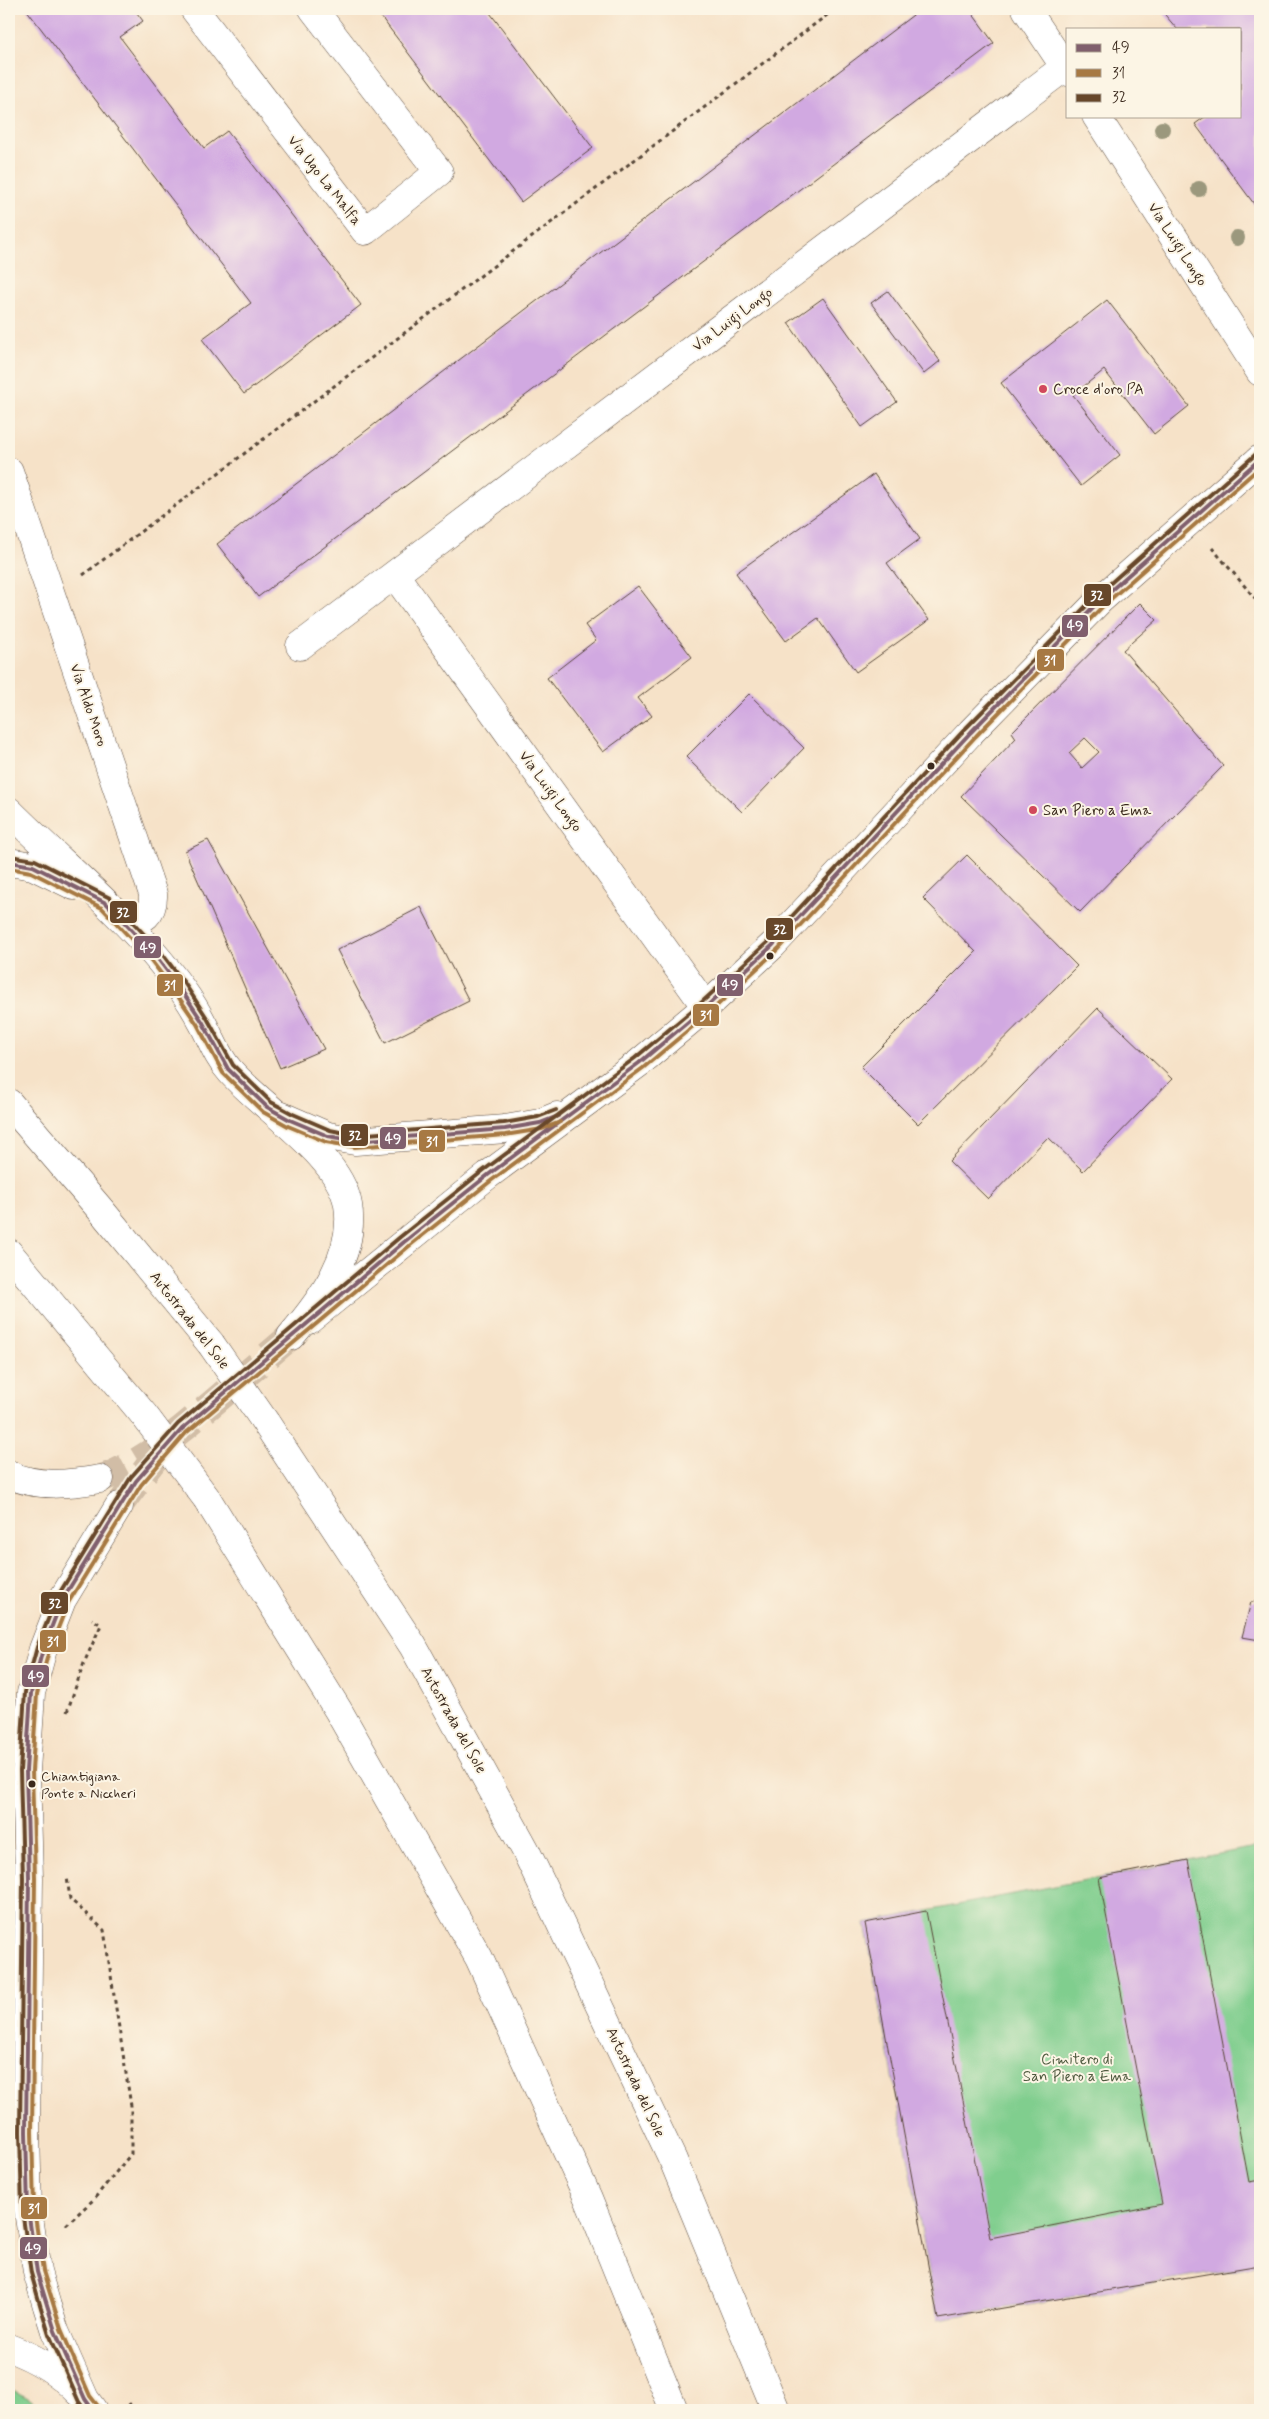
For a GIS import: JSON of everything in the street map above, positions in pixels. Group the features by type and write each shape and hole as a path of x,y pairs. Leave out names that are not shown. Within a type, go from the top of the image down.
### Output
{"main road":[{"name":"Via Ugo La Malfa","path":"194,9 364,231 439,172 313,9"},
{"path":"1026,9 1066,70"},
{"name":"Via Luigi Longo","path":"300,646 1066,70"},
{"name":"Via Luigi Longo","path":"1097,118 1260,372"},
{"path":"9,811 116,912 155,954 202,1021 228,1069 312,1147 330,1166 341,1183 348,1205 349,1230 335,1271 309,1315 291,1336 404,1242 639,1062 706,1007 773,945 971,732 1100,600 1260,459"},
{"name":"Via Aldo Moro","path":"9,471 153,894 152,906 140,922 116,912"},
{"name":"Via Luigi Longo","path":"396,575 706,1007"},
{"path":"9,862 33,866 54,875 116,912"},
{"name":"Autostrada del Sole","path":"9,1103 100,1209 211,1344 266,1422 413,1646 525,1849 673,2160 776,2410"},
{"path":"267,1107 328,1136 355,1141 505,1129 540,1122 574,1110"},
{"path":"9,1253 144,1415 207,1499 338,1710 479,1958 588,2198 674,2410"},
{"path":"9,1474 18,1478 47,1483 77,1483 100,1479"},
{"path":"89,2404 55,2332 37,2272 28,2210 26,1999 29,1878 26,1771 31,1693 43,1649 62,1600 119,1506"},
{"path":"9,2348 52,2368 89,2404"}],"path":[{"path":"52,598 835,9"},
{"path":"1189,522 1260,604"},
{"path":"62,1600 101,1625 84,1663 66,1716"},
{"path":"62,2228 93,2200 131,2154 131,2106 104,1930 70,1899 67,1872"},
{"path":"126,2396 133,2410"}],"green space":[{"name":"Cimitero di San Piero a Ema","path":"1260,1846 1260,2265 938,2319 865,1923"},
{"path":"9,2388 30,2399 43,2410 9,2410"}],"building":[{"path":"26,9 134,9 143,21 120,37 204,148 227,131 361,305 244,394 202,339 251,303"},
{"path":"375,9 487,9 593,148 521,202"},
{"path":"921,9 969,9 994,43 258,597 217,544"},
{"path":"1160,9 1260,9 1260,212 1195,124 1203,118 1242,118 1242,28 1176,28"},
{"path":"888,291 940,361 924,374 871,303"},
{"path":"823,298 897,402 862,427 788,323"},
{"name":"Croce d'oro PA","path":"1107,300 1189,406 1154,434 1104,370 1073,395 1120,455 1081,486 1001,383"},
{"path":"874,474 920,539 887,563 929,620 856,672 818,618 786,641 736,573"},
{"path":"638,586 692,657 638,698 652,716 603,752 547,678 596,640 585,625"},
{"path":"1140,603 1157,620 1123,650 1223,766 1080,912 961,796 1016,738 1012,732","holes":["1085,738 1099,752 1082,768 1069,753"]},
{"path":"749,694 804,748 742,812 686,757"},
{"path":"208,840 324,1049 280,1068 185,851"},
{"path":"967,855 1077,966 918,1124 861,1067 976,952 923,898"},
{"path":"421,907 469,1001 385,1043 337,950"},
{"path":"1098,1008 1172,1079 1083,1171 1048,1137 988,1199 949,1161"},
{"path":"1260,1601 1260,1640 1242,1637 1251,1602"},
{"path":"1188,1860 1249,2182 1260,2180 1260,2265 938,2319 865,1923 926,1911 990,2238 1162,2204 1099,1878"}],"tunnel":[{"path":"100,1479 131,1465 160,1446 291,1336"},
{"path":"119,1506 155,1458"}],"transit line":[{"name":"32","path":"85,2410 79,2402 49,2334 31,2273 22,2210 20,2132 23,1878 20,1771 25,1692 37,1647 57,1597 131,1477 178,1424 400,1237 484,1170 635,1058 702,1002 769,941 966,728 1096,596 1256,454"},
{"name":"49","path":"93,2410 85,2399 55,2331 37,2272 28,2210 26,2132 29,1878 26,1771 31,1693 43,1649 62,1600 136,1481 182,1429 404,1242 488,1175 639,1063 706,1007 773,945 971,732 1100,600 1260,459"},
{"name":"31","path":"98,2406 90,2396 61,2329 43,2271 34,2209 32,2132 35,1878 32,1771 37,1694 49,1651 68,1603 141,1485 186,1433 408,1247 492,1180 643,1068 710,1012 778,949 976,736 1104,605 1260,467"},
{"name":"32","path":"10,856 35,860 110,898 160,951 185,984 207,1018 233,1065 271,1102 293,1114 330,1130 355,1135 504,1123 538,1117 556,1110"},
{"name":"49","path":"9,862 33,866 106,903 155,955 180,988 202,1021 228,1069 267,1107 290,1120 328,1136 355,1141 505,1129 540,1123 558,1116"},
{"name":"31","path":"9,868 31,872 102,908 150,959 175,992 197,1024 223,1073 263,1112 288,1126 326,1142 355,1147 505,1135 542,1129 560,1122"}],"place":[{"name":"Croce d'oro PA","path":"1043,389"},
{"name":"San Piero a Ema","path":"1033,810"},
{"name":"Chiantigiana Ponte a Niccheri","path":"32,1784"}]}
